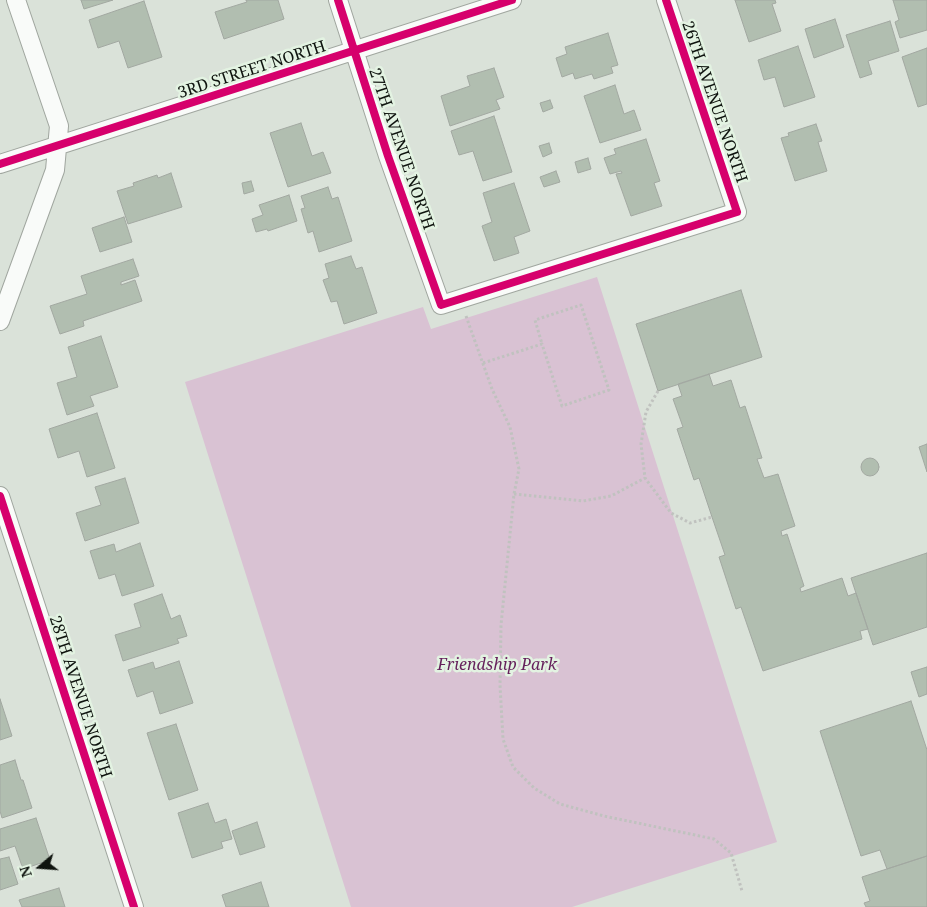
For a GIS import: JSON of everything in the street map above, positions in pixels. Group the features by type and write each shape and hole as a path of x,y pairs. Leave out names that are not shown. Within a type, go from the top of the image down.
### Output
{"street":[{"path":"0,321 55,170 59,126 16,0"},
{"name":"27TH AVENUE NORTH","path":"338,0 388,156 441,306 460,299"},
{"name":"3RD STREET NORTH","path":"0,164 512,0"},
{"name":"26TH AVENUE NORTH","path":"460,299 737,212 666,0"},
{"name":"28TH AVENUE NORTH","path":"0,496 134,907"}],"path":[{"path":"460,299 492,389 510,427 518,470 501,625 500,685 503,739 513,767 534,788 560,804 604,816 714,839 730,853 742,891"},
{"path":"581,305 609,390 562,406 542,344 534,320 581,305"},
{"path":"483,363 542,344"},
{"path":"658,391 646,412 641,444 645,478 671,513 690,523 712,517"},
{"path":"514,494 583,501 611,496 645,478"}],"green space":[{"name":"Friendship Park","path":"597,277 777,842 572,907 351,907 185,382 423,307 431,329"}],"building":[{"path":"81,0 113,0 84,9"},
{"path":"246,0 278,0 284,19 224,39 215,12 247,2"},
{"path":"735,0 775,0 776,3 772,4 781,31 749,42"},
{"path":"893,0 927,0 927,30 900,38 895,22 899,20"},
{"path":"144,1 162,57 128,68 119,41 98,48 89,20"},
{"path":"835,19 844,47 814,58 805,29"},
{"path":"890,21 899,51 868,61 872,74 860,78 846,35"},
{"path":"608,33 618,65 611,67 613,73 594,79 592,74 575,79 573,73 562,77 556,58 567,54 565,47"},
{"path":"798,46 815,97 784,107 775,77 764,80 758,60"},
{"path":"927,48 927,104 918,107 902,57"},
{"path":"494,68 504,97 496,100 500,109 450,126 441,96 470,86 467,76"},
{"path":"615,85 624,114 634,110 641,130 600,143 584,96"},
{"path":"550,100 553,108 543,112 540,103"},
{"path":"494,116 512,172 483,181 473,151 459,155 451,131"},
{"path":"301,123 312,156 323,152 331,173 288,187 270,133"},
{"path":"816,124 822,141 818,142 827,171 795,181 781,138 789,136 788,133"},
{"path":"646,139 660,181 654,183 662,206 631,216 616,174 622,173 621,171 610,174 604,158 616,154 614,149"},
{"path":"549,143 552,153 543,157 539,146"},
{"path":"588,158 591,169 578,173 575,162"},
{"path":"556,171 560,182 544,187 540,177"},
{"path":"171,173 182,207 128,224 117,191 134,186 133,183 157,175 158,178"},
{"path":"251,181 254,191 244,194 242,183"},
{"path":"514,183 530,231 514,237 519,253 494,261 482,226 492,222 483,193"},
{"path":"328,187 332,199 338,197 352,241 319,252 313,231 308,233 301,209 305,208 301,196"},
{"path":"289,195 297,221 268,231 267,229 256,232 252,219 263,215 259,205"},
{"path":"124,217 132,242 100,252 92,228"},
{"path":"351,256 356,269 362,267 377,313 344,324 337,301 331,302 323,280 329,278 325,264"},
{"path":"133,259 139,276 121,282 121,285 135,280 142,301 83,321 84,326 60,334 50,306 87,294 81,276"},
{"path":"741,290 762,357 658,391 636,324"},
{"path":"101,336 118,387 90,396 94,406 67,415 57,383 77,377 68,347"},
{"path":"709,374 713,386 731,380 740,408 745,406 762,458 757,459 764,478 778,474 795,526 781,531 782,536 787,534 804,586 800,588 801,592 842,578 848,596 856,593 868,629 860,631 862,639 763,671 741,607 736,609 719,557 725,555 699,478 694,480 677,429 683,427 673,399 682,396 678,384"},
{"path":"97,413 115,468 87,477 79,451 58,458 49,429"},
{"path":"927,444 927,472 919,447"},
{"path":"870,458 876,461 879,467 876,473 870,476 864,473 861,467 864,461"},
{"path":"125,478 139,523 85,541 76,513 101,505 95,487"},
{"path":"140,543 154,586 122,596 115,574 99,579 90,551 114,544 116,552"},
{"path":"927,553 927,627 873,645 851,578"},
{"path":"162,594 171,619 180,615 187,636 177,639 179,643 123,661 115,635 141,627 134,604"},
{"path":"179,661 193,703 160,714 153,691 137,697 128,670 153,662 155,669"},
{"path":"927,667 927,694 919,697 911,672"},
{"path":"0,699 12,736 0,740"},
{"path":"911,701 927,750 927,856 887,869 880,850 861,856 820,731"},
{"path":"176,724 198,790 169,800 147,733"},
{"path":"15,760 32,808 2,818 0,811 0,765"},
{"path":"208,803 215,823 226,819 232,839 221,842 223,848 192,858 178,813"},
{"path":"36,818 50,860 23,869 15,846 0,851 0,829"},
{"path":"257,822 265,847 240,855 232,831"},
{"path":"927,856 927,907 866,907 864,903 870,901 862,877"},
{"path":"9,857 18,884 0,890 0,859"},
{"path":"261,882 269,907 226,907 222,895"},
{"path":"59,888 65,907 22,907 19,900"}],"cycle path":[{"path":"338,0 388,156 441,305 737,212 666,0"},
{"path":"0,164 512,0"},
{"path":"0,496 134,907"}]}
